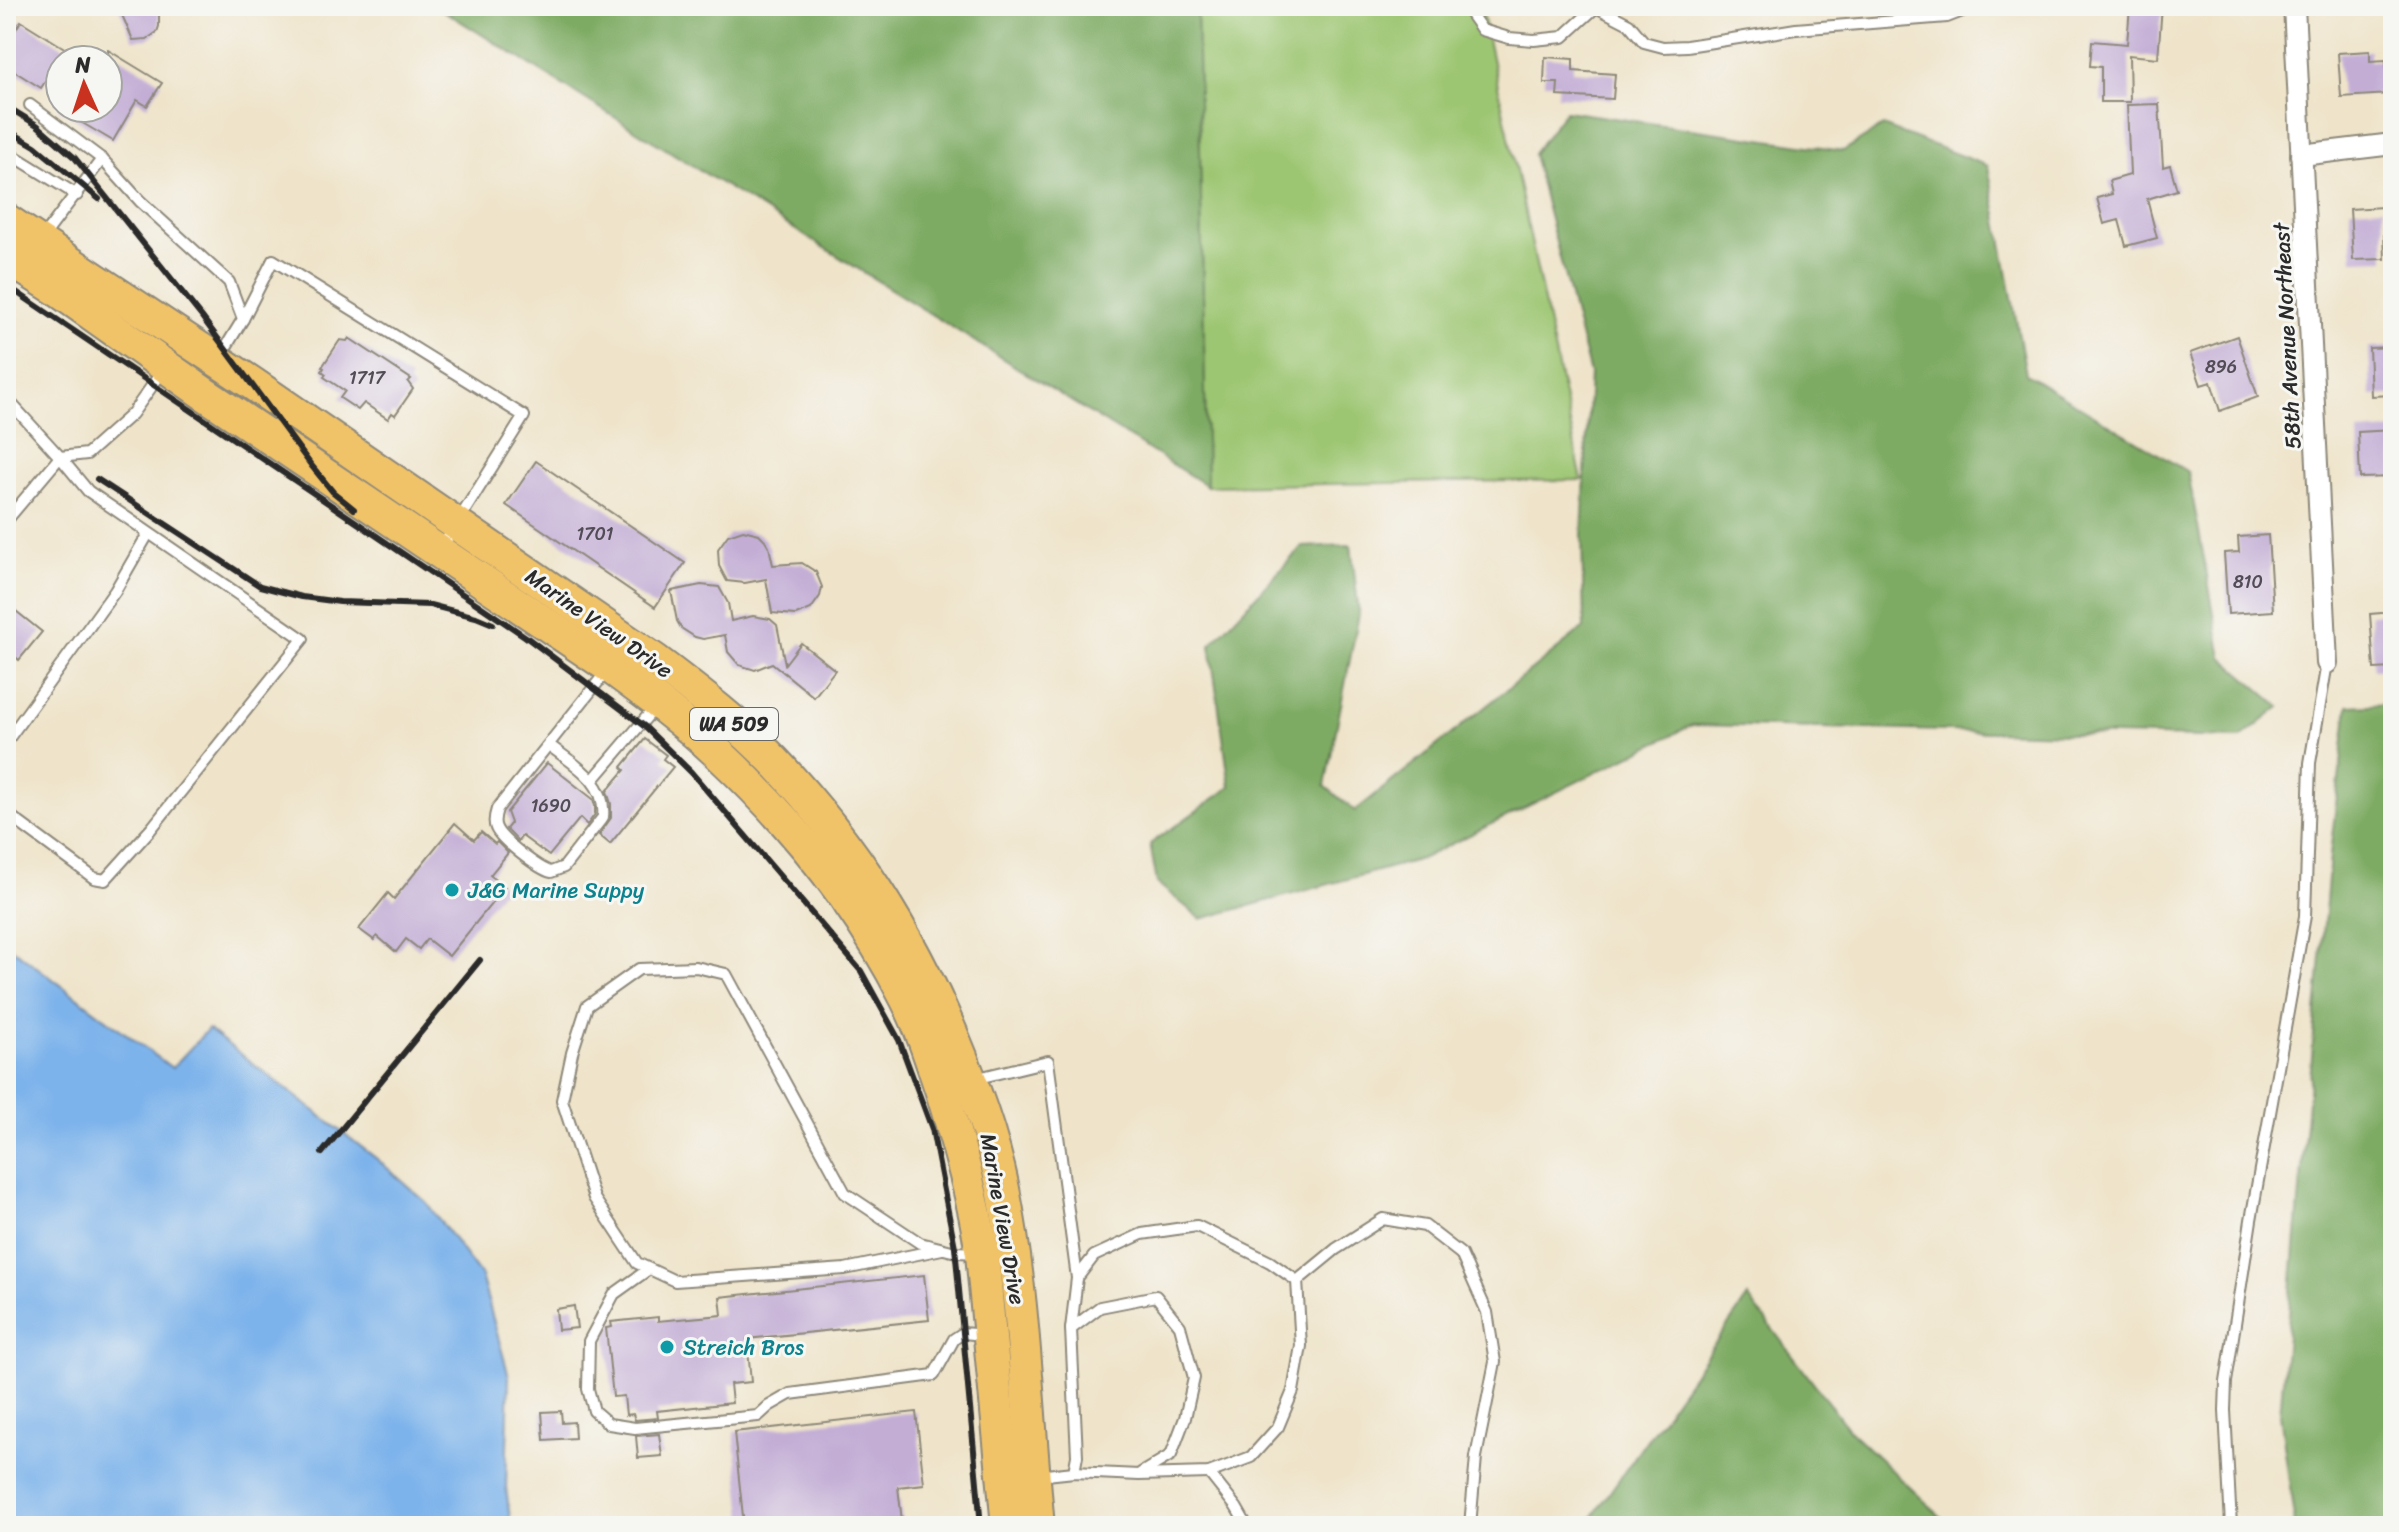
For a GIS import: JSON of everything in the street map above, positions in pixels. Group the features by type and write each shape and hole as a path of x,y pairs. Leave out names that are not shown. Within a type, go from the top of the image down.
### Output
{"main road":[{"name":"Marine View Drive","path":"6,220 20,261 202,392 656,661 709,701 774,761 832,828 890,910 931,985 991,1137 1003,1191 1019,1300 1038,1526"},
{"name":"Marine View Drive","path":"20,261 217,360 659,703 719,754 788,825 836,883 907,999 932,1062 961,1152 982,1254 1008,1526"}],"street":[{"name":"58th Avenue Northeast","path":"2294,6 2327,663"},
{"path":"2301,155 2393,144"}],"lane":[{"path":"1465,6 1482,30 1509,38 1534,40 1563,37 1596,7 1629,24 1644,42 1663,47 1796,29 1947,17 1975,6"},
{"path":"30,105 102,159 140,201 229,282 243,319"},
{"path":"6,151 77,195"},
{"path":"20,261 77,195 102,159"},
{"path":"217,360 243,319 273,260 524,416 448,538"},
{"path":"6,521 60,457 87,454 132,414 167,365"},
{"path":"6,398 88,491 303,639 151,829 105,880 94,878 6,813"},
{"path":"6,742 115,591 148,534"},
{"path":"2231,1526 2226,1382 2251,1220 2305,916 2310,763 2327,663"},
{"path":"549,745 593,780 602,802 603,817 564,867 551,872 544,870 503,838 494,818 497,809 610,667"},
{"path":"593,780 659,703"},
{"path":"942,1249 845,1269 675,1281 637,1263 594,1198 562,1100 572,1053 587,1006 639,969 696,967 726,974 845,1193 920,1243 956,1252 982,1254"},
{"path":"971,1080 1048,1061 1077,1278 1071,1329 1077,1456 1074,1472"},
{"path":"1297,1281 1336,1249 1383,1219 1425,1226 1461,1254 1487,1312 1495,1362 1476,1457 1470,1526"},
{"path":"1077,1278 1094,1256 1142,1234 1197,1226 1270,1262 1297,1281"},
{"path":"649,1269 614,1294 589,1341 588,1389 594,1411 609,1424 635,1428 758,1416 790,1394 934,1375 954,1339 963,1333 990,1336"},
{"path":"1033,1476 1074,1472 1139,1475 1209,1473 1251,1457 1278,1427 1293,1391 1301,1346 1297,1281"},
{"path":"1071,1329 1100,1307 1156,1296 1180,1326 1194,1378 1185,1418 1171,1455 1139,1475"},
{"path":"1209,1473 1247,1526"}],"green space":[{"path":"436,6 1197,6 1207,486"},
{"path":"1197,6 1481,6 1582,480 1207,486"},
{"path":"1565,111 1843,151 1883,126 1988,166 2026,374 2188,472 2222,657 2280,707 2241,738 1692,725 1421,859 1201,919 1157,883 1150,844 1230,787 1210,645 1302,547 1351,545 1359,614 1325,786 1355,811 1584,628 1582,535 1590,374 1533,154"},
{"path":"2393,704 2393,1526 2295,1526 2280,1414 2331,845 2348,706"},
{"path":"1748,1297 1849,1430 1951,1526 1586,1526"}],"water":[{"path":"6,944 172,1068 208,1029 377,1159 426,1202 481,1276 509,1376 506,1488 511,1526 6,1526"}],"building":[{"path":"118,6 159,6 157,32 147,39 133,40"},
{"path":"2130,6 2162,6 2158,58 2129,55 2130,102 2101,102 2101,67 2090,66 2092,41 2127,44"},
{"path":"21,21 58,44 44,44 44,83 41,88 6,66 6,45"},
{"path":"2370,51 2370,61 2386,60 2389,94 2341,97 2338,53"},
{"path":"1545,57 1573,59 1573,71 1615,74 1613,99 1557,96 1558,83 1544,83"},
{"path":"124,60 162,83 147,106 137,100 124,122"},
{"path":"2159,104 2163,167 2170,165 2177,190 2147,199 2157,238 2126,246 2119,220 2104,224 2097,198 2112,194 2109,181 2130,175 2127,105"},
{"path":"84,124 123,124 113,141"},
{"path":"2383,207 2385,259 2353,260 2350,209"},
{"path":"2237,336 2258,397 2220,411 2211,382 2201,385 2190,353"},
{"path":"349,338 411,379 408,382 413,389 395,415 392,413 388,419 364,403 358,410 340,398 345,391 324,377 326,374 322,367 340,340 347,341"},
{"path":"2393,347 2393,395 2371,396 2369,348"},
{"path":"2393,430 2393,477 2360,478 2358,432"},
{"path":"536,461 685,563 655,607 506,505"},
{"path":"743,530 759,534 765,540 773,565 802,563 816,572 822,587 811,609 796,615 772,613 766,579 745,583 727,581 719,566 718,549 728,535"},
{"path":"2268,535 2273,611 2228,614 2224,553 2239,552 2238,537"},
{"path":"701,585 719,587 728,603 731,621 753,616 770,619 777,625 785,664 801,643 835,670 814,697 772,663 755,670 739,665 728,652 725,635 703,639 681,628 671,591"},
{"path":"6,603 42,632 19,660 6,649"},
{"path":"2393,612 2393,668 2374,669 2370,614"},
{"path":"645,739 666,755 663,759 673,767 610,844 599,835 611,818 607,791"},
{"path":"547,763 593,799 595,806 595,814 587,825 580,818 549,856 522,836 518,841 506,829 511,823 507,812"},
{"name":"J&G Marine Suppy","path":"455,823 474,840 481,832 508,853 490,875 505,887 449,956 427,939 419,949 406,939 396,952 377,936 374,940 359,929 388,893 394,899"},
{"name":"Streich Bros","path":"924,1275 929,1320 747,1339 751,1382 730,1384 732,1403 657,1411 658,1418 635,1420 633,1414 626,1415 624,1396 613,1397 606,1328 612,1327 611,1322 722,1315 720,1297"},
{"path":"574,1306 577,1328 558,1330 556,1309"},
{"path":"561,1411 562,1423 574,1422 575,1438 544,1440 542,1412"},
{"path":"916,1412 924,1484 898,1487 902,1521 857,1526 821,1526 821,1523 744,1526 734,1432"},
{"path":"659,1434 662,1456 638,1458 636,1436"}],"railway":[{"path":"6,106 37,125 75,158 202,317 311,465 333,492 354,509"},
{"path":"6,129 35,146 99,199"},
{"path":"6,285 526,637 644,726 691,772 861,971 899,1040 932,1129 955,1247 981,1526"},
{"path":"97,479 260,586 302,597 340,602 430,605 493,624"},
{"path":"322,1153 480,960"}],"place":[{"name":"J&G Marine Suppy","path":"452,890"},
{"name":"Streich Bros","path":"667,1347"}]}
